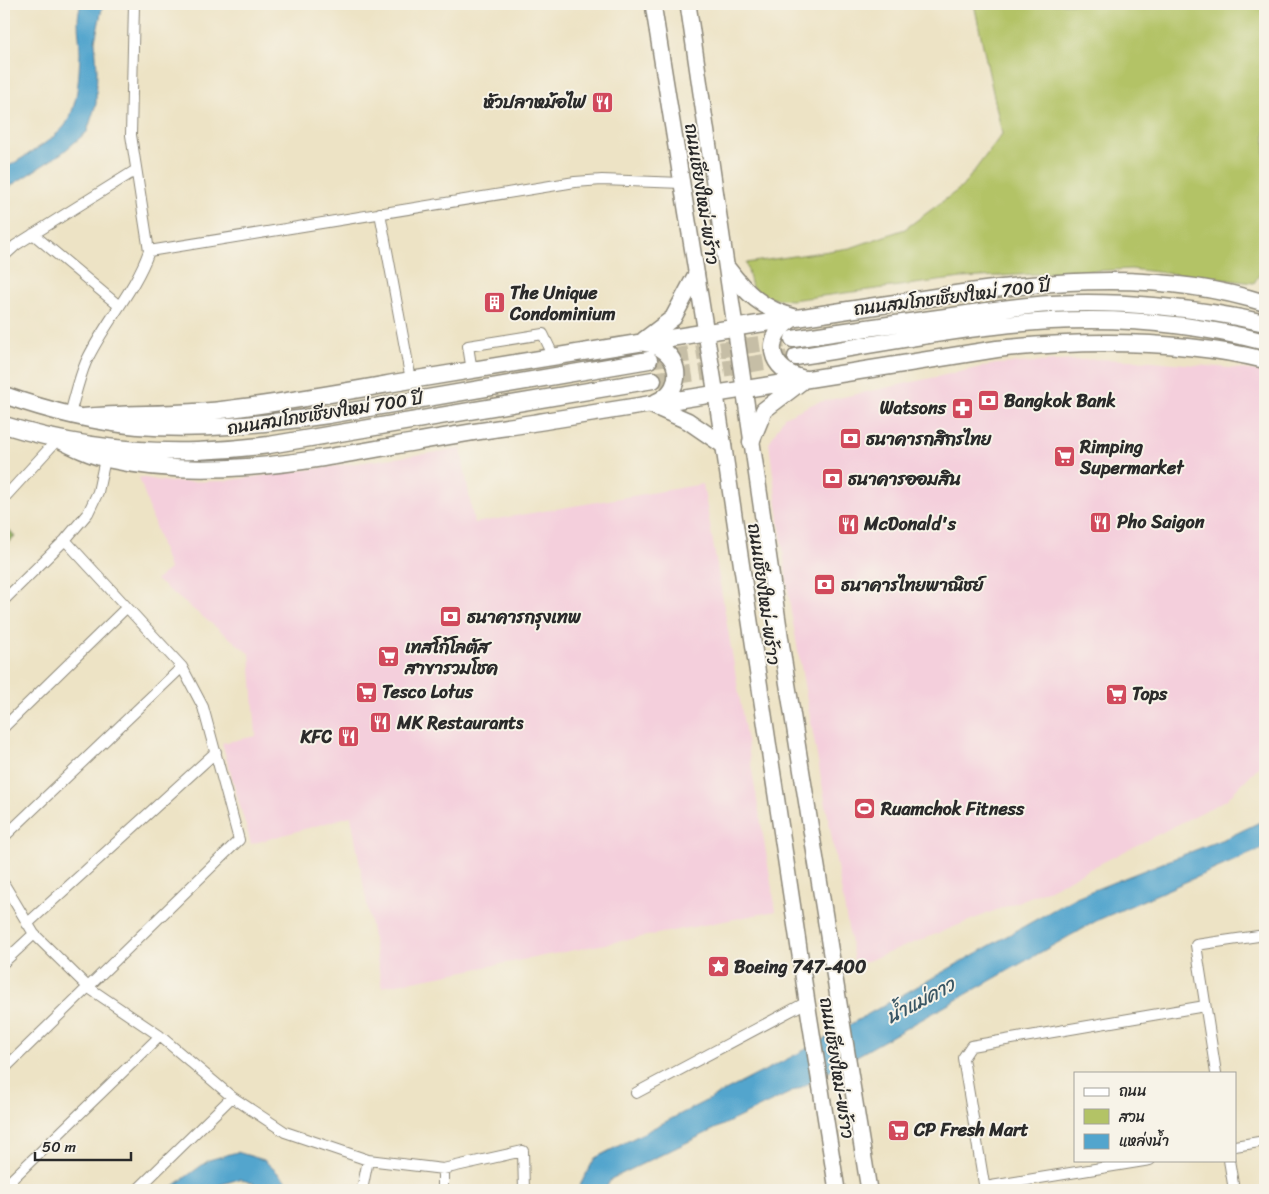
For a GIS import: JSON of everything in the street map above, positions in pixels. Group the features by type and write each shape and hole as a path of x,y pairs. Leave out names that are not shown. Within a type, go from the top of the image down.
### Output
{"main road":[{"name":"ถนนเชียงใหม่-พร้าว","path":"653,4 716,394 808,1010 837,1190"},
{"name":"ถนนเชียงใหม่-พร้าว","path":"688,4 784,662 869,1190"},
{"path":"728,269 742,289 781,314 795,318"},
{"path":"640,342 673,318 696,275"},
{"path":"76,415 179,414 223,410 735,327 989,288 1029,284 1077,281 1132,281 1232,294 1265,303"},
{"name":"ถนนสมโภชเชียงใหม่ 700 ปี","path":"793,339 992,309 1051,304 1146,306 1242,317 1265,322"},
{"path":"795,318 786,322 779,329 773,347 774,357 779,366 786,372 795,377 805,379"},
{"name":"ถนนสมโภชเชียงใหม่ 700 ปี","path":"796,357 994,326 1077,320 1126,320 1238,334 1265,342"},
{"path":"640,342 660,347 668,352 676,369 676,379 667,396 659,402 649,404"},
{"path":"58,439 105,459 152,466 187,469 257,467 997,349 1033,346 1133,344 1181,346 1265,360"},
{"name":"ถนนสมโภชเชียงใหม่ 700 ปี","path":"4,395 76,415 137,426 176,428 226,427 276,422 649,360"},
{"path":"751,442 764,410 805,379"},
{"name":"ถนนสมโภชเชียงใหม่ 700 ปี","path":"4,425 58,439 132,449 196,451 234,449 269,445 652,380"},
{"path":"649,404 688,421 723,445"}],"street":[{"path":"76,415 86,362 118,305 142,268 149,251 131,135 134,4"},
{"path":"4,256 16,245 136,170"},
{"path":"149,251 575,182 602,180 682,183"},
{"path":"380,213 410,380"},
{"path":"33,234 118,305"},
{"path":"472,371 468,346 543,334 554,357"},
{"path":"4,498 58,439"},
{"path":"4,600 65,540 88,513 98,492 105,459"},
{"path":"4,1069 239,840 203,707 182,667 65,540"},
{"path":"4,727 126,608"},
{"path":"4,837 182,667"},
{"path":"27,924 216,752"},
{"path":"4,884 34,934 89,988 160,1036 232,1097 285,1132 368,1160 443,1169 523,1151 524,1190"},
{"path":"4,962 34,934"},
{"path":"1216,1072 1196,945 1265,935"},
{"path":"1139,1162 985,1189 963,1058 971,1046 1205,1006"},
{"path":"636,1093 808,1010"},
{"path":"4,1187 160,1036"},
{"path":"137,1190 232,1097"},
{"path":"1236,1146 1265,1142"},
{"path":"362,1190 368,1160"},
{"path":"1229,1162 1234,1190"},
{"path":"443,1169 444,1190"}],"shaded area":[{"path":"1099,359 1152,361 1252,370 1265,373 1265,760 1226,800 1050,889 855,966 791,612 769,443 784,417 815,403 996,364"},
{"path":"461,449 474,523 703,484 776,911 382,987 351,816 251,844 222,743 256,736 250,654 156,580 169,569 139,477 169,482 224,481"}],"green space":[{"path":"974,4 1265,4 1265,269 1262,270 1254,283 1131,269 961,278 791,300 767,298 752,287 746,263 850,248 905,229 962,187 1002,134"},
{"path":"4,524 15,536 4,547"}],"water":[{"path":"81,4 103,4 95,41 97,69 96,104 87,132 62,153 4,190 4,169 55,136 66,124 70,116 78,81 80,53 78,22"},
{"name":"น้ำแม่คาว","path":"1265,816 1265,846 1261,849 1098,920 800,1088 611,1179 605,1190 580,1190 579,1187 595,1158 801,1052 1076,897 1231,836 1262,821"},
{"path":"237,1152 264,1160 296,1190 263,1190 256,1184 239,1179 219,1185 212,1190 168,1190 209,1160"}],"tunnel":[{"path":"649,360 786,340"},
{"path":"653,380 796,357"}],"place":[{"name":"หัวปลาหม้อไฟ","path":"602,102"},
{"name":"The Unique Condominium","path":"494,303"},
{"name":"Bangkok Bank","path":"988,401"},
{"name":"Watsons","path":"962,408"},
{"name":"ธนาคารกสิกรไทย","path":"850,439"},
{"name":"Rimping Supermarket","path":"1064,457"},
{"name":"ธนาคารออมสิน","path":"832,479"},
{"name":"Pho Saigon","path":"1101,522"},
{"name":"McDonald's","path":"848,524"},
{"name":"ธนาคารไทยพาณิชย์","path":"825,585"},
{"name":"ธนาคารกรุงเทพ","path":"451,617"},
{"name":"เทสโก้โลตัส สาขารวมโชค","path":"389,657"},
{"name":"Tesco Lotus","path":"366,692"},
{"name":"Tops","path":"1116,694"},
{"name":"MK Restaurants","path":"381,723"},
{"name":"KFC","path":"348,737"},
{"name":"Ruamchok Fitness","path":"865,809"},
{"name":"Boeing 747-400","path":"718,967"},
{"name":"CP Fresh Mart","path":"898,1130"}]}
